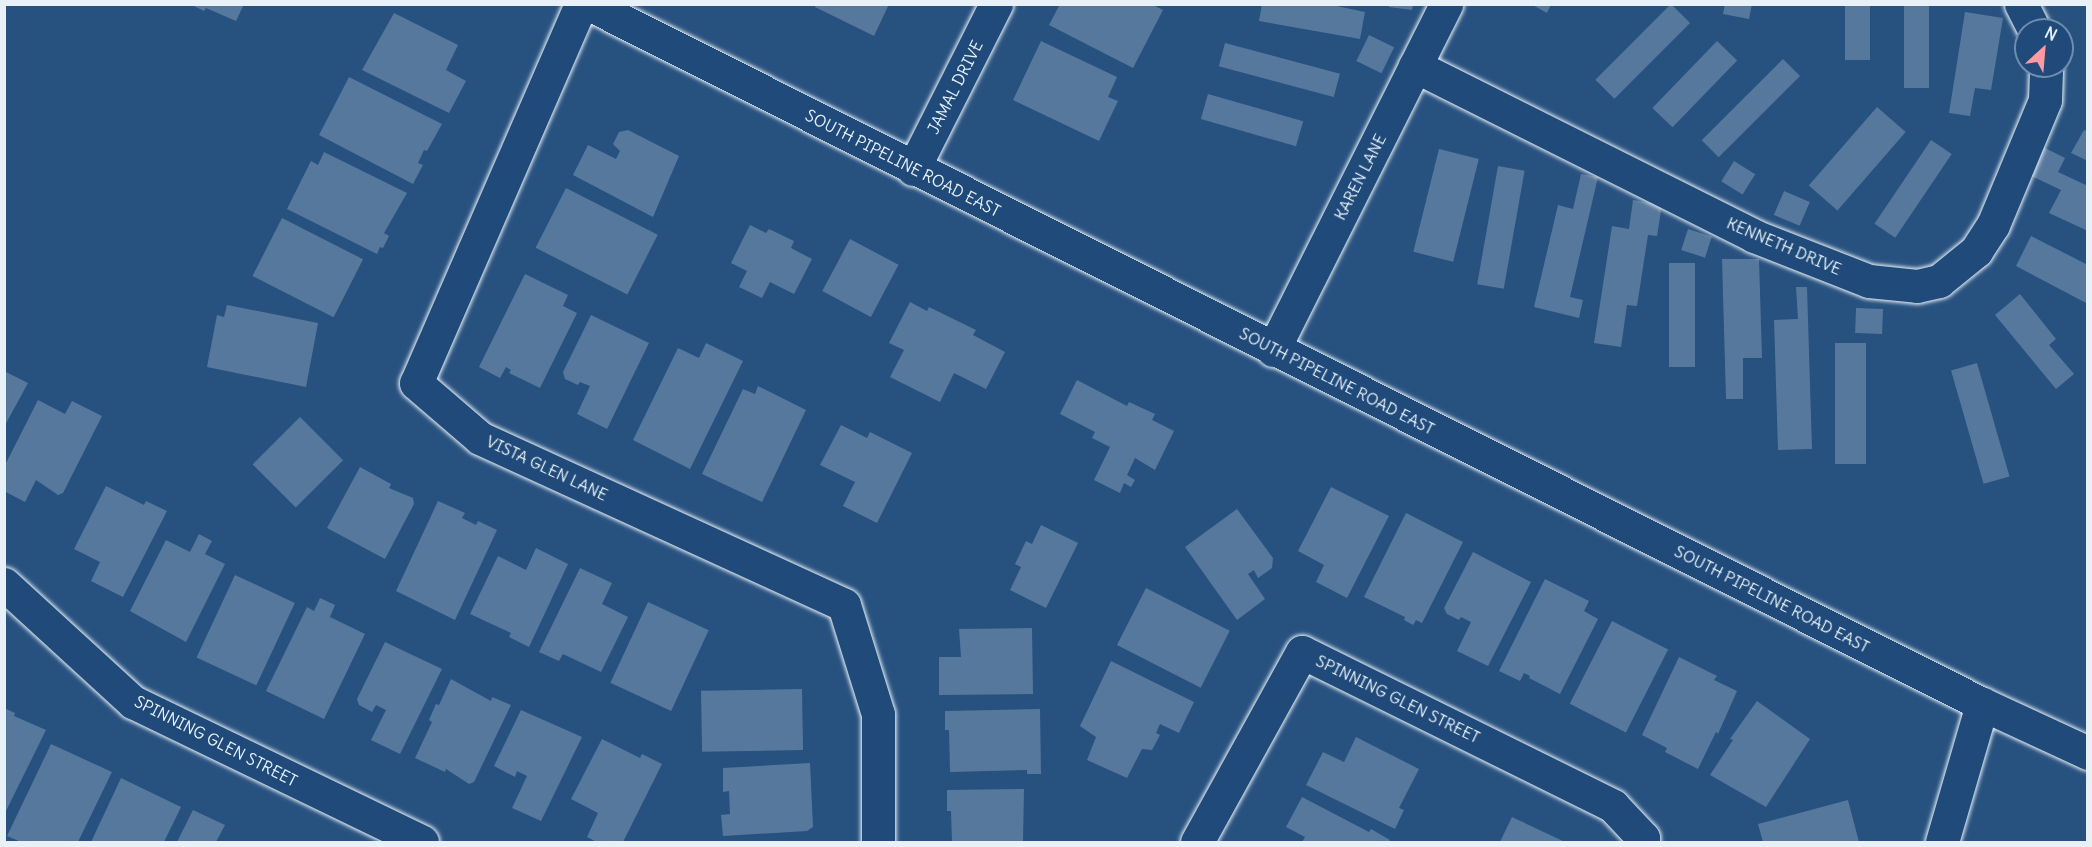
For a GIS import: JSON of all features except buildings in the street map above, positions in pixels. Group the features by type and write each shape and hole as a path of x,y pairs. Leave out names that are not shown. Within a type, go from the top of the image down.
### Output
{"street":[{"name":"VISTA GLEN LANE","path":"581,4 416,382 480,438 844,605 878,714 878,843"},
{"name":"SOUTH PIPELINE ROAD EAST","path":"589,4 1982,704 2088,753"},
{"name":"JAMAL DRIVE","path":"914,169 996,4"},
{"name":"KAREN LANE","path":"1274,350 1446,4"},
{"path":"2021,4 2028,18"},
{"name":"KENNETH DRIVE","path":"1415,66 1754,236 1869,281 1917,286 1939,281 1976,251 1993,225 2045,100 2046,78"},
{"name":"SPINNING GLEN STREET","path":"4,584 134,702 422,843"},
{"name":"SPINNING GLEN STREET","path":"1197,843 1302,652 1613,806 1643,837 1643,843"},
{"path":"1942,843 1982,704"}]}
